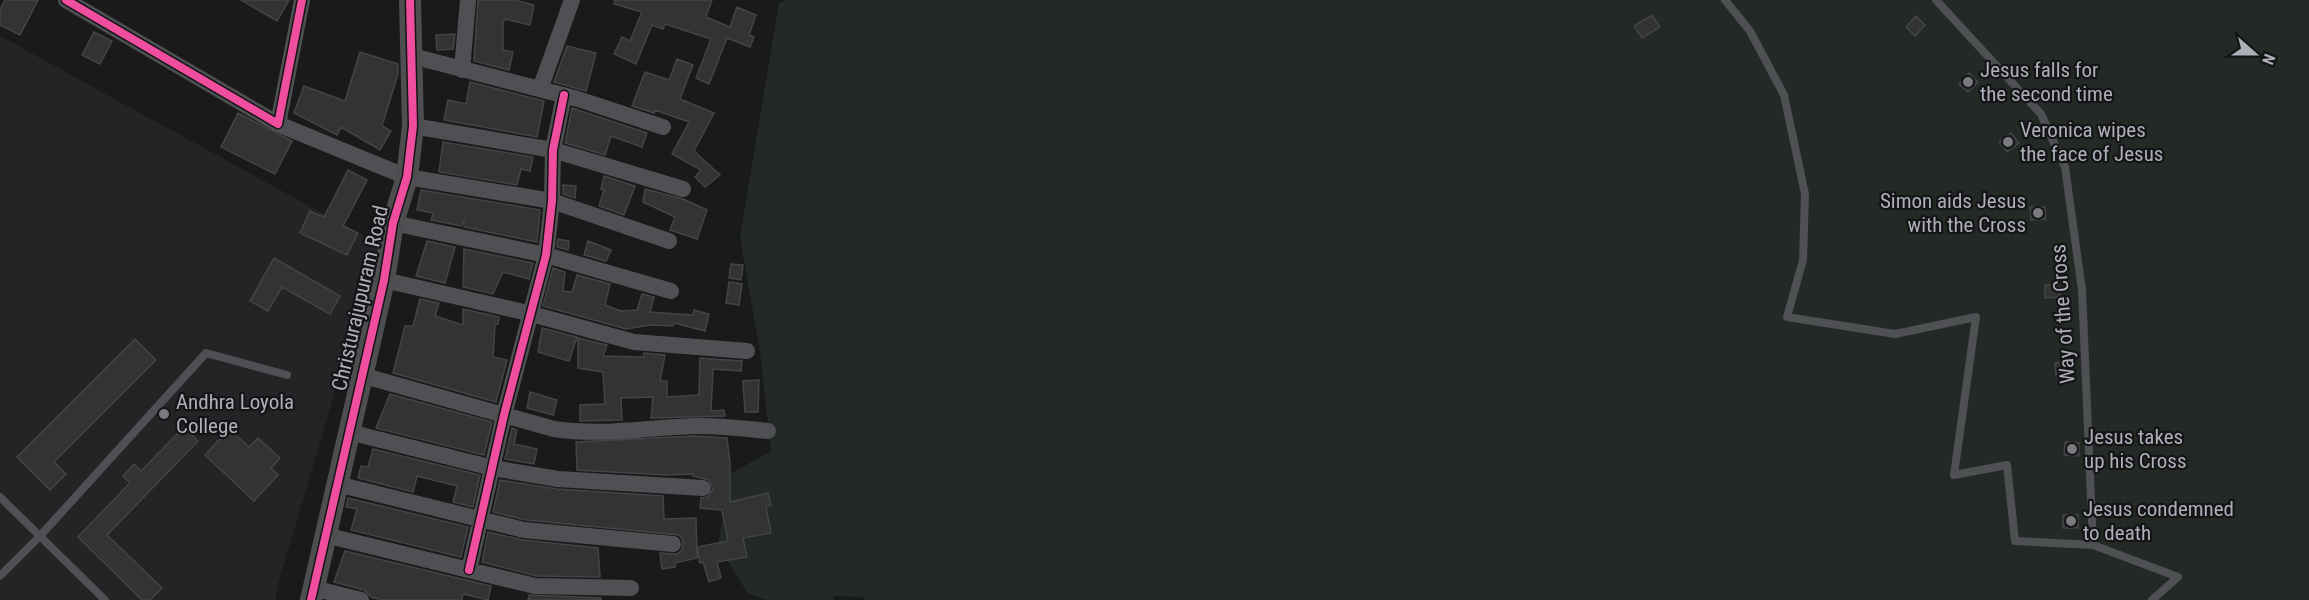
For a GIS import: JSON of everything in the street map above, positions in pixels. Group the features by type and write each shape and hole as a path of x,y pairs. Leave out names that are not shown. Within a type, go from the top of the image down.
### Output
{"street":[{"path":"66,0 278,124 407,177 552,201 669,241"},
{"path":"278,124 302,0"},
{"name":"Christurajupuram Road","path":"312,594 384,280 393,223 407,177 413,126 410,0"},
{"path":"462,70 468,0"},
{"path":"540,89 572,0"},
{"path":"412,56 564,95 663,127"},
{"path":"470,570 528,313 546,255 552,201 553,150 564,95"},
{"path":"413,126 553,150 683,189"},
{"path":"393,223 546,255 671,291"},
{"path":"384,280 528,313 634,342 747,351"},
{"path":"362,375 504,415 575,432 597,433 696,426 768,431"},
{"path":"349,432 492,468 558,479 703,488"},
{"path":"337,484 524,530 673,544"},
{"path":"325,535 535,586 631,588"},
{"path":"312,594 361,600"}],"lane":[{"path":"1725,0 1750,31 1784,95 1805,194 1803,260 1787,317 1895,334 1976,317 1954,475 2007,465 2015,541 2093,545 2178,578 2152,600"},
{"name":"Way of the Cross","path":"1936,0 2041,114 2065,168 2082,290 2093,545"},
{"path":"0,576 40,536 206,353 287,375"},
{"path":"0,497 105,600"}],"shaded area":[{"path":"786,0 2309,0 2309,600 865,600 864,597 833,596 834,600 767,600 748,594 718,545 730,474 771,451 760,352 740,237 779,3"},
{"name":"Andhra Loyola College","path":"0,36 379,244 278,584 276,600 0,600"}],"building":[{"path":"5,0 38,0 20,35 0,25 0,10"},
{"path":"241,0 289,0 277,21"},
{"path":"478,0 514,0 534,5 530,25 505,19 503,23 503,50 513,52 509,70 474,61"},
{"path":"615,0 712,0 706,17 730,27 737,7 756,15 749,35 754,37 750,47 727,38 709,84 696,78 711,39 665,24 663,29 652,25 636,64 614,54 622,37 630,41 642,12 614,4"},
{"path":"1652,15 1660,27 1642,38 1634,26"},
{"path":"1916,16 1925,25 1915,36 1906,27"},
{"path":"94,32 112,41 100,64 82,55"},
{"path":"455,34 453,49 437,50 436,35"},
{"path":"567,46 596,53 586,91 554,82"},
{"path":"360,52 398,64 398,74 382,126 391,131 380,150 341,127 337,135 294,113 304,86 345,101"},
{"path":"677,59 693,65 680,99 714,113 694,151 720,175 705,187 695,177 701,170 672,154 689,122 655,110 654,113 632,106 645,72 669,80"},
{"path":"1969,73 1978,82 1968,92 1959,84"},
{"path":"470,82 544,101 537,137 444,120 448,100 466,104"},
{"path":"572,108 647,133 642,147 611,136 605,155 565,143"},
{"path":"238,113 292,141 275,174 221,147"},
{"path":"2011,133 2019,143 2007,152 1999,142"},
{"path":"443,142 533,157 530,171 521,169 517,185 439,172"},
{"path":"348,170 367,180 343,226 358,233 347,255 300,233 310,211 324,217"},
{"path":"604,176 635,186 624,215 599,206 604,190 601,189"},
{"path":"563,185 576,186 575,198 563,194"},
{"path":"645,189 683,199 707,210 697,239 670,230 675,217 643,202"},
{"path":"421,190 540,210 537,242 464,227 464,221 461,226 431,220 433,213 417,210"},
{"path":"2030,207 2045,207 2046,219 2031,220"},
{"path":"558,239 569,241 568,250 557,247"},
{"path":"427,241 455,247 445,283 416,276"},
{"path":"588,241 611,250 606,261 584,255"},
{"path":"464,249 533,263 529,279 503,272 493,294 463,287"},
{"path":"274,258 340,296 330,314 282,287 268,311 250,301"},
{"path":"731,264 743,265 741,280 729,278"},
{"path":"553,268 565,272 563,291 572,292 577,275 610,284 605,305 621,311 637,310 642,294 654,297 650,312 693,315 694,310 709,314 705,331 674,323 673,326 650,325 626,329 543,306"},
{"path":"729,282 742,284 739,305 726,303"},
{"path":"2059,284 2060,297 2045,298 2045,285"},
{"path":"420,299 439,303 435,316 463,325 463,309 499,317 498,324 495,324 493,357 507,360 496,402 393,373 405,326 413,326"},
{"path":"542,328 577,337 569,361 538,352"},
{"path":"578,338 607,345 603,356 643,357 644,353 665,355 660,381 667,381 667,397 699,395 700,358 742,361 741,371 713,369 711,411 724,410 725,416 651,418 653,397 621,398 622,420 580,421 580,405 605,404 603,372 578,368"},
{"path":"135,339 156,360 54,462 66,474 50,490 17,457"},
{"path":"2070,362 2070,374 2056,375 2055,363"},
{"path":"759,380 758,412 745,412 743,381"},
{"path":"530,392 557,400 553,415 527,408"},
{"path":"390,394 492,422 484,455 376,428"},
{"path":"184,427 198,441 107,535 162,588 150,600 142,600 78,537 130,483 123,476 134,464 141,471"},
{"path":"512,428 517,430 514,444 537,449 534,464 505,459"},
{"path":"229,429 249,447 258,438 280,458 271,468 278,475 254,501 205,455"},
{"path":"694,436 727,438 730,462 730,502 768,493 771,505 766,507 771,533 743,538 747,557 717,562 721,578 709,582 703,562 700,563 697,547 728,541 722,510 700,508 701,498 708,497 713,489 709,480 693,476 693,474 666,475 577,470 576,442"},
{"path":"2065,442 2079,443 2079,456 2064,455"},
{"path":"373,449 480,475 473,507 453,502 457,486 417,476 413,492 358,478 361,466 368,467"},
{"path":"500,480 557,489 663,496 664,519 696,518 697,558 675,563 675,567 662,569 660,553 677,554 682,550 683,540 679,535 526,520 493,512"},
{"path":"348,498 468,527 461,557 351,530 357,509 346,507"},
{"path":"2063,515 2078,515 2078,528 2063,528"},
{"path":"488,532 523,540 598,548 600,577 536,576 482,562"},
{"path":"345,551 491,586 488,600 463,594 462,600 382,600 371,597 364,590 334,582"},
{"path":"529,595 601,598 601,600 528,600"}],"cycle path":[{"path":"66,0 278,124 302,0"},
{"path":"311,600 384,280 393,223 407,177 413,126 410,0"},
{"path":"469,570 504,415 546,255 552,201 553,150 564,95"}],"place":[{"name":"Jesus falls for the second time","path":"1968,82"},
{"name":"Veronica wipes the face of Jesus","path":"2008,142"},
{"name":"Simon aids Jesus with the Cross","path":"2038,213"},
{"name":"Andhra Loyola College","path":"164,414"},
{"name":"Jesus takes up his Cross","path":"2072,449"},
{"name":"Jesus condemned to death","path":"2071,521"}]}
